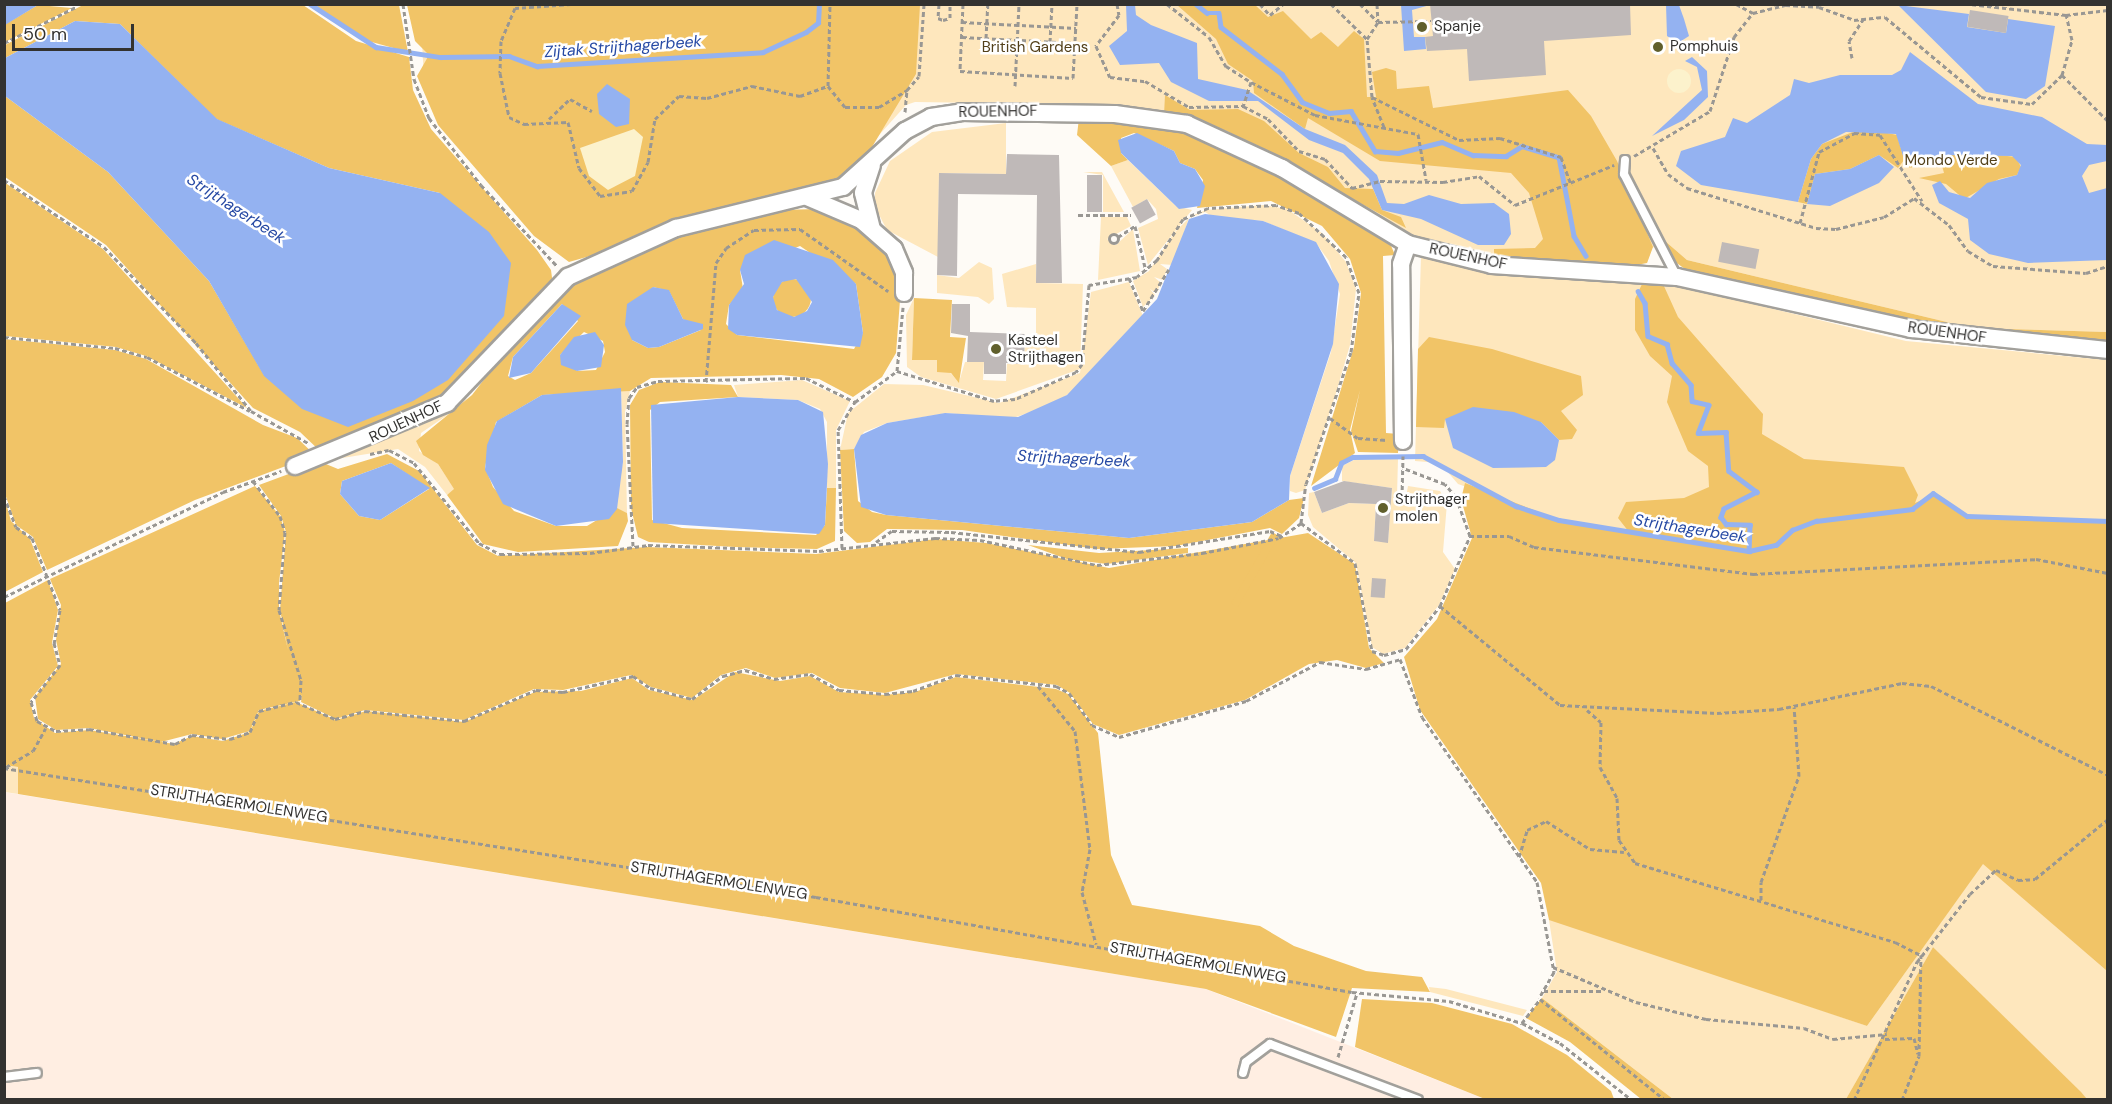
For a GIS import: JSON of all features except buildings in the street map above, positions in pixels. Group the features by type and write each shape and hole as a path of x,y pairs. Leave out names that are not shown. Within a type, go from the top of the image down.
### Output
{"street":[{"name":"ROUENHOF","path":"295,466 324,457 447,403 568,277 676,228 809,198 843,187 872,165 905,131 931,117 961,111 1115,114 1187,124 1282,168 1408,244 1492,265 1677,277 1911,329 2108,350"},
{"name":"ROUENHOF","path":"872,165 863,193 872,228"},
{"name":"ROUENHOF","path":"809,198 872,228 900,261 904,293"},
{"path":"1403,441 1401,264 1408,244"}],"lane":[{"path":"1625,160 1624,174 1677,277"},
{"path":"1243,1073 1246,1062 1270,1044 1418,1100"},
{"path":"4,1077 37,1073"}],"path":[{"path":"403,4 412,38 413,71 429,118 456,156 568,277"},
{"path":"571,4 515,8 501,41 500,73 510,117 524,124 548,120 568,122 579,168 600,196 632,191 648,162 655,119 679,96 707,98 752,86 800,96 828,86"},
{"path":"830,4 827,35 828,86 845,107 879,107 907,90 919,76 924,4"},
{"path":"939,4 938,18 944,21 950,18 950,4"},
{"path":"963,4 960,71 1072,78 1077,4"},
{"path":"986,38 988,4"},
{"path":"1015,86 1019,4"},
{"path":"1050,42 1052,4"},
{"path":"1117,4 1119,15 1096,45 1110,77 1154,84 1189,107 1243,106 1268,119 1299,151 1325,159 1352,188 1372,185 1380,181 1479,176 1515,205 1571,184 1653,148 1710,111 1734,37 1754,13 1786,4 1820,6 1864,18 1885,17 1981,98 2032,104 2062,75 2072,40 2066,15"},
{"path":"1167,4 1209,37 1226,66 1291,107 1358,127 1384,127 1418,134 1426,180"},
{"path":"1260,4 1270,15 1283,4"},
{"path":"1331,4 1367,39"},
{"path":"1360,4 1378,22 1400,25 1431,21"},
{"path":"1377,4 1378,22 1367,39 1372,97 1384,127"},
{"path":"1736,4 1754,13"},
{"path":"1970,4 2066,15 2108,10"},
{"path":"4,43 77,5"},
{"path":"1852,58 1849,41 1864,18"},
{"path":"962,22 1076,28"},
{"path":"962,37 1075,44"},
{"path":"2062,75 2108,121"},
{"path":"1243,106 1250,91 1251,82"},
{"path":"905,131 907,90"},
{"path":"1372,97 1459,140 1500,138 1561,157 1571,184"},
{"path":"548,120 570,99 592,111"},
{"path":"1800,223 1819,152 1854,133 1880,135 1922,202 1968,251 1993,266 2086,273 2108,266"},
{"path":"1653,148 1668,174 1687,188 1800,223 1836,229 1884,217 1914,198 1922,202"},
{"path":"4,180 104,247 196,343 251,411"},
{"path":"365,456 390,450 414,462 493,552 580,553 633,546 842,548 951,538 1097,565 1190,555 1282,536 1301,523 1306,484 1351,352 1359,293 1346,257 1321,228 1276,205 1208,208 1183,219 1146,271 1129,278 1089,285 1081,369 1015,399 984,399 897,370"},
{"path":"1078,215 1131,215"},
{"path":"1118,237 1135,225 1146,271"},
{"path":"705,382 707,316 716,263 726,248 772,226 817,236 869,281 904,293 897,370 855,402 838,430 842,548"},
{"path":"1129,278 1143,311 1169,269"},
{"path":"4,337 115,348 147,357 297,435 324,457"},
{"path":"633,546 628,398 647,383 806,378 855,402"},
{"path":"1330,418 1358,438 1403,441"},
{"path":"1402,497 1403,462"},
{"path":"4,597 253,481 295,466"},
{"path":"1301,523 1356,563 1369,645 1375,654 1384,655 1406,649 1440,606 1470,536 1456,497 1445,484 1403,468"},
{"path":"253,481 280,516 285,532 279,610 301,680 300,702"},
{"path":"4,496 12,519 32,538 60,610 54,643 60,665 31,702 37,721 46,728 89,729 160,743 175,744 192,735 222,740 250,732 259,711 300,702 335,719 365,711 464,721 536,690 563,692 633,676 650,688 692,699 723,676 745,670 774,679 810,674 839,690 885,694 913,691 956,675 1037,685 1069,693 1092,724 1119,737 1246,700 1314,664 1336,661 1366,669 1386,664 1395,658 1403,662 1422,717 1537,882 1553,967 1544,991 1522,1023"},
{"path":"873,544 892,531 951,532 1027,543 1129,552 1189,546 1270,531 1282,536"},
{"path":"951,532 951,538"},
{"path":"1470,536 1509,536 1534,547 1753,574 2036,559 2108,573"},
{"path":"1025,551 1027,543"},
{"path":"1189,546 1190,555"},
{"path":"1440,606 1560,705 1585,709 1717,713 1794,707 1902,683 1931,686 2108,775"},
{"path":"1384,655 1386,664"},
{"path":"1037,685 1075,731 1090,849 1082,892 1096,944"},
{"path":"1761,900 1761,882 1799,776 1794,707"},
{"path":"1585,709 1601,722 1600,767 1617,798 1616,827 1625,853 1635,863 1761,900 1921,955"},
{"path":"4,768 33,751 46,728"},
{"name":"STRIJTHAGERMOLENWEG","path":"4,768 1096,944 1357,993 1433,998 1522,1023 1560,1043 1632,1100"},
{"path":"1854,1100 1885,1039 1921,955 1996,870 2018,880 2035,879 2108,819"},
{"path":"1519,857 1527,830 1546,821 1590,849 1625,853"},
{"path":"1902,1100 1919,1056 1921,955"},
{"path":"1553,967 1605,991 1706,1019 1804,1028 1833,1039 1887,1034"},
{"path":"1544,991 1605,991"},
{"path":"1342,1042 1357,993"},
{"path":"1539,998 1665,1100"},
{"path":"1885,1039 1914,1038 1919,1056"}],"shaded area":[{"path":"4,792 1206,989 1485,1099 5,1099"}],"green space":[{"path":"38,5 72,8 5,42 4,25"},
{"path":"83,5 303,5 356,41 409,57 413,90 431,129 537,250 551,270 553,285 457,390 321,452 300,432 253,408 106,245 5,177 5,96 108,172 209,281 264,375 440,193 329,168 216,119 120,24 75,21 5,58 5,45"},
{"path":"315,5 399,5 408,52 368,41"},
{"path":"407,5 920,5 916,74 869,152 825,189 569,262 534,236 438,125 417,76 429,55 415,41"},
{"name":"Mondo Verde","path":"412,5 2107,5 2107,332 1972,328 1687,260 1665,241 1652,248 1647,263 1545,263 1483,254 1410,236 1227,131 1119,105 915,102 906,105 855,162 424,80 421,22"},
{"path":"1177,5 1255,5 1268,17 1283,11 1311,39 1321,32 1338,47 1354,31 1364,39 1367,97 1376,97 1372,72 1386,68 1396,71 1397,89 1429,86 1433,108 1568,90 1591,116 1617,161 1653,247 1647,263 1626,267 1494,256 1494,249 1535,248 1543,239 1529,193 1511,173 1380,161 1308,118 1305,129 1254,93 1253,81 1228,64 1216,39"},
{"path":"1165,95 1190,110 1238,109 1264,121 1299,153 1328,167 1345,188 1373,189 1382,210 1401,217 1406,228 1227,131 1164,115"},
{"path":"1079,118 1174,125 1227,145 1389,241 1395,255 1383,256 1386,433 1399,434 1398,453 1358,452 1351,431 1360,390 1350,430 1355,453 1311,486 1354,347 1361,293 1350,259 1322,226 1271,201 1197,208 1203,180 1195,169 1180,163 1174,151 1134,133 1121,138 1121,153 1128,160 1111,166 1077,135"},
{"path":"1006,123 1006,174 939,173 938,257 887,230 875,207 875,193 890,161 932,132"},
{"path":"1863,128 1897,135 1904,159 1913,162 1938,155 1998,155 2016,157 2021,167 2017,175 1999,179 1964,199 1946,184 1919,178 1944,173 1941,162 1909,168 1904,160 1898,168 1879,155 1850,169 1815,174 1807,204 1798,202 1811,159 1822,144"},
{"path":"1128,160 1176,206 1192,210 1148,265 1138,228 1158,219 1156,209 1147,199 1133,207 1111,166"},
{"path":"1083,172 1102,172 1124,212 1103,212 1103,175"},
{"path":"4,182 103,249 247,408 146,356 116,347 5,336"},
{"path":"1264,205 1287,209 1322,233 1346,262 1356,289 1350,345 1305,490 1296,493 1290,491 1290,476 1331,352 1340,294 1329,261 1316,243 1263,221 1215,218 1205,212 1189,218 1206,210"},
{"path":"818,209 863,230 888,257 901,287 896,353 882,377 853,397 819,379 781,375 651,378 630,391 542,395 496,422 485,467 493,487 514,511 556,526 587,526 617,508 627,513 628,521 618,546 518,552 483,544 447,495 454,489 438,464 423,455 416,441 472,395 531,319 580,277 673,236 780,210","holes":["800,246 856,284 863,333 854,349 737,335 726,324 729,305 743,289 740,270","653,287 669,291 683,319 701,330 659,347 648,348 632,340","562,304 578,321 531,373 515,380 508,376 513,357","584,332 603,341 605,352 596,370 577,371 560,355"]},
{"path":"1101,217 1127,217 1131,226 1107,239 1116,245 1133,229 1140,271 1098,280"},
{"path":"1189,218 1173,265 1160,264 1167,269 1163,280 1154,277 1161,283 1156,293 1150,289 1155,295 1143,307 1133,281 1149,271 1174,233"},
{"path":"1665,241 1687,260 1972,328 2107,332 2107,344 1938,329 1877,317 1685,269 1671,259"},
{"path":"1421,255 1464,268 1674,285 1906,341 2107,360 2107,521 1967,516 1936,494 1912,509 1649,537 1559,520 1458,484 1440,463 1415,461"},
{"path":"979,262 992,268 994,299 989,304 978,297 937,293 937,275 959,278"},
{"path":"1036,264 1036,283 1083,284 1080,369 996,399 921,377 907,367 906,315 914,298 912,359 938,360 959,382 965,362 984,362 983,380 1006,381 1007,364 1024,364 1025,335 1036,335 1036,308 1007,307 1002,274"},
{"path":"792,279 805,285 811,298 805,311 792,317 779,311 773,298 779,285"},
{"path":"1129,282 1143,316 1080,386 1052,405 1010,419 947,413 887,423 864,432 854,449 840,450 848,413 884,384 923,385 999,403 1080,373 1091,292"},
{"path":"1643,282 1663,284 1678,317 1763,414 1762,434 1804,459 1904,467 1918,495 1915,503 1936,494 1966,516 2107,521 2107,971 1983,864 1867,1026 1549,920 1541,883 1420,710 1404,657 1437,619 1472,538 1461,499 1465,483 1559,520 1629,532 1618,518 1626,502 1684,498 1709,487 1708,466 1688,451 1667,402 1672,376 1650,356 1635,330 1635,299"},
{"path":"914,298 952,300 950,337 966,338 959,383 951,373 937,372 937,360 912,360"},
{"path":"1429,337 1492,349 1581,376 1583,395 1561,411 1577,430 1572,439 1559,440 1541,422 1445,419 1444,428 1416,427 1418,349"},
{"path":"4,339 115,350 146,359 263,425 297,438 315,455 195,500 47,570 33,537 16,525 5,494"},
{"path":"802,380 850,401 836,430 836,488 827,488 827,422 820,409 798,400 738,397 734,385"},
{"path":"660,382 731,385 738,397 660,402 650,410 652,520 682,528 816,535 825,525 827,488 836,488 835,541 817,549 649,542 638,537 631,508 630,405 639,390"},
{"path":"474,386 462,405 421,433 419,451 438,464 455,490 447,495 425,467 398,449 330,460 419,425"},
{"path":"621,388 630,391 625,412 627,513 614,507 623,462"},
{"path":"854,449 858,501 872,512 886,515 1129,538 1252,522 1289,500 1304,498 1299,518 1282,534 1270,528 1176,546 1097,549 962,530 887,529 870,542 857,543 844,531 840,450"},
{"path":"387,454 419,471 477,545 498,556 647,547 816,554 936,539 986,543 1109,568 1308,533 1355,564 1369,648 1384,663 1366,668 1337,660 1309,664 1245,700 1119,735 1093,724 1070,693 1057,685 956,674 885,693 840,688 812,673 775,678 746,668 721,675 692,698 651,687 631,675 563,690 534,689 464,720 365,710 336,719 301,702 302,695 300,701 259,710 250,731 222,739 192,734 161,742 89,728 56,730 38,719 35,697 61,664 56,640 61,605 50,579 255,486 280,516 285,532 279,583 279,610 288,650 280,610 286,532 281,516 259,485 321,462 338,469","holes":["391,463 429,489 380,520 359,516 340,494 342,481"]},
{"path":"1358,458 1398,459 1397,496 1406,497 1408,486 1440,491 1447,503 1443,552 1455,569 1439,605 1405,648 1383,654 1372,647 1356,563 1313,527 1308,515 1309,493 1314,492 1322,513 1349,503 1376,504 1374,541 1388,542 1392,488 1342,481 1342,466"},
{"path":"5,499 11,521 30,539 43,572 5,592"},
{"path":"1272,532 1279,536 1238,607 1231,603"},
{"path":"1028,545 1099,553 1188,548 1188,553 1107,564 1067,559"},
{"path":"48,580 58,610 52,643 58,666 30,700 34,718 55,733 89,730 174,744 192,736 223,741 250,732 259,711 296,702 336,720 366,711 464,722 535,692 581,691 632,678 649,690 693,700 735,672 780,681 810,676 839,692 885,695 915,692 956,677 1056,689 1068,694 1098,733 1111,855 1132,905 1260,926 1294,946 1366,971 1422,977 1430,992 1352,988 1336,1037 1206,989 18,794 18,767 5,765 5,603"},
{"path":"4,765 18,767 18,794 5,792"},
{"path":"1983,863 2107,971 2107,1099 2087,1099 1933,947 1846,1099 1673,1099 1542,998 1557,972 1549,920 1555,919 1867,1026"},
{"path":"1933,947 2081,1092 2087,1099 1846,1099"},
{"path":"1429,987 1446,989 1527,1010 1523,1016 1430,992"},
{"path":"1542,998 1673,1099 1641,1099 1570,1042 1526,1018"},
{"path":"1362,999 1432,1003 1512,1024 1567,1055 1611,1091 1614,1099 1485,1099 1355,1047"}],"sand":[{"path":"1679,69 1684,70 1690,76 1690,86 1684,92 1679,93 1674,92 1668,86 1667,81 1668,76 1674,70"},
{"path":"634,129 643,137 635,176 608,190 589,176 580,148"}],"water":[{"path":"5,4 38,4 38,5 5,25"},
{"path":"1126,5 1135,5 1136,15 1151,25 1197,43 1198,79 1247,90 1305,129 1345,145 1377,175 1387,203 1404,204 1429,195 1461,204 1494,203 1509,214 1511,234 1504,245 1478,245 1421,219 1382,210 1369,179 1343,153 1309,140 1258,101 1209,101 1171,82 1159,63 1120,65 1109,46 1127,31"},
{"path":"1401,5 1430,5 1412,10 1414,37 1425,37 1426,49 1404,51"},
{"path":"1666,5 1679,5 1684,19 1689,36 1678,43 1667,36"},
{"path":"1898,5 1969,14 1967,27 2006,33 2008,19 2055,26 2045,86 2026,99 1986,92"},
{"path":"75,21 120,24 217,119 329,168 440,193 489,232 511,263 504,316 448,380 413,401 348,427 302,409 264,376 209,281 108,172 5,96 5,58"},
{"path":"1910,52 1978,104 2042,117 2087,144 2107,145 2107,161 2089,165 2082,176 2089,193 2107,188 2107,260 2028,263 1989,254 1970,240 1968,219 1939,203 1932,185 1940,181 1949,192 1970,198 1987,183 2017,175 2021,165 2012,156 1938,155 1913,162 1904,159 1896,134 1846,132 1822,144 1811,159 1798,202 1701,185 1676,166 1681,151 1725,137 1733,118 1747,123 1790,95 1794,79 1809,83 1840,75 1892,75 1901,70"},
{"path":"1692,57 1707,71 1708,97 1684,120 1652,136 1702,90 1697,67 1685,61"},
{"path":"607,84 630,99 629,124 616,127 599,114 597,94"},
{"path":"1137,133 1174,151 1180,163 1195,169 1205,186 1200,206 1179,209 1121,153 1118,140"},
{"path":"1879,155 1894,167 1879,183 1830,206 1807,204 1815,174 1850,169"},
{"path":"1205,214 1263,221 1316,242 1339,284 1333,344 1290,476 1289,500 1252,522 1129,538 886,515 861,507 854,449 861,435 887,423 945,413 1018,417 1067,395 1157,299 1189,219"},
{"path":"774,240 833,260 856,284 863,333 860,347 737,335 728,329 729,305 744,284 740,270 745,255","holes":["796,279 812,302 807,311 794,317 777,310 773,297 782,282"]},
{"path":"653,287 669,290 683,319 703,324 703,329 659,347 648,348 632,340 625,325 627,304"},
{"path":"562,304 581,316 531,373 509,378 513,357"},
{"path":"595,332 604,345 601,367 577,371 561,365 560,355 574,337"},
{"path":"621,388 623,462 617,509 609,519 556,526 503,504 485,470 487,445 497,421 542,395"},
{"path":"738,397 798,400 823,412 828,464 825,525 819,534 653,523 651,405"},
{"path":"1473,407 1514,412 1541,422 1559,440 1555,460 1546,467 1493,468 1453,448 1445,419"},
{"path":"391,463 430,488 380,520 359,516 340,494 342,481"}],"waterway":[{"name":"Zijtak Strijthagerbeek","path":"310,4 376,47 440,57 509,56 537,66 763,52 806,32 818,23 819,4"},
{"name":"Zijtak Strijthagerbeek","path":"1196,4 1207,13 1219,13 1221,27 1282,74 1302,102 1329,113 1351,111 1375,151 1398,153 1442,142 1473,155 1506,156 1522,146 1559,157 1574,236 1586,256"},
{"name":"Zijtak Strijthagerbeek","path":"1638,291 1645,303 1648,336 1667,344 1672,363 1691,385 1692,401 1709,405 1698,433 1726,432 1729,471 1757,492 1724,509 1721,517 1726,524 1750,525 1749,551"},
{"name":"Strijthagerbeek","path":"1314,488 1335,479 1341,463 1353,457 1423,456 1516,506 1559,520 1749,551 1776,545 1792,530 1816,521 1912,509 1933,493 1967,516 2108,521"}],"place":[{"name":"Spanje","path":"1422,27"},
{"name":"Pomphuis","path":"1658,47"},
{"name":"Kasteel Strijthagen","path":"996,349"},
{"name":"Strijthager molen","path":"1383,508"}],"park label":[{"name":"British Gardens","path":"1035,48"}]}
